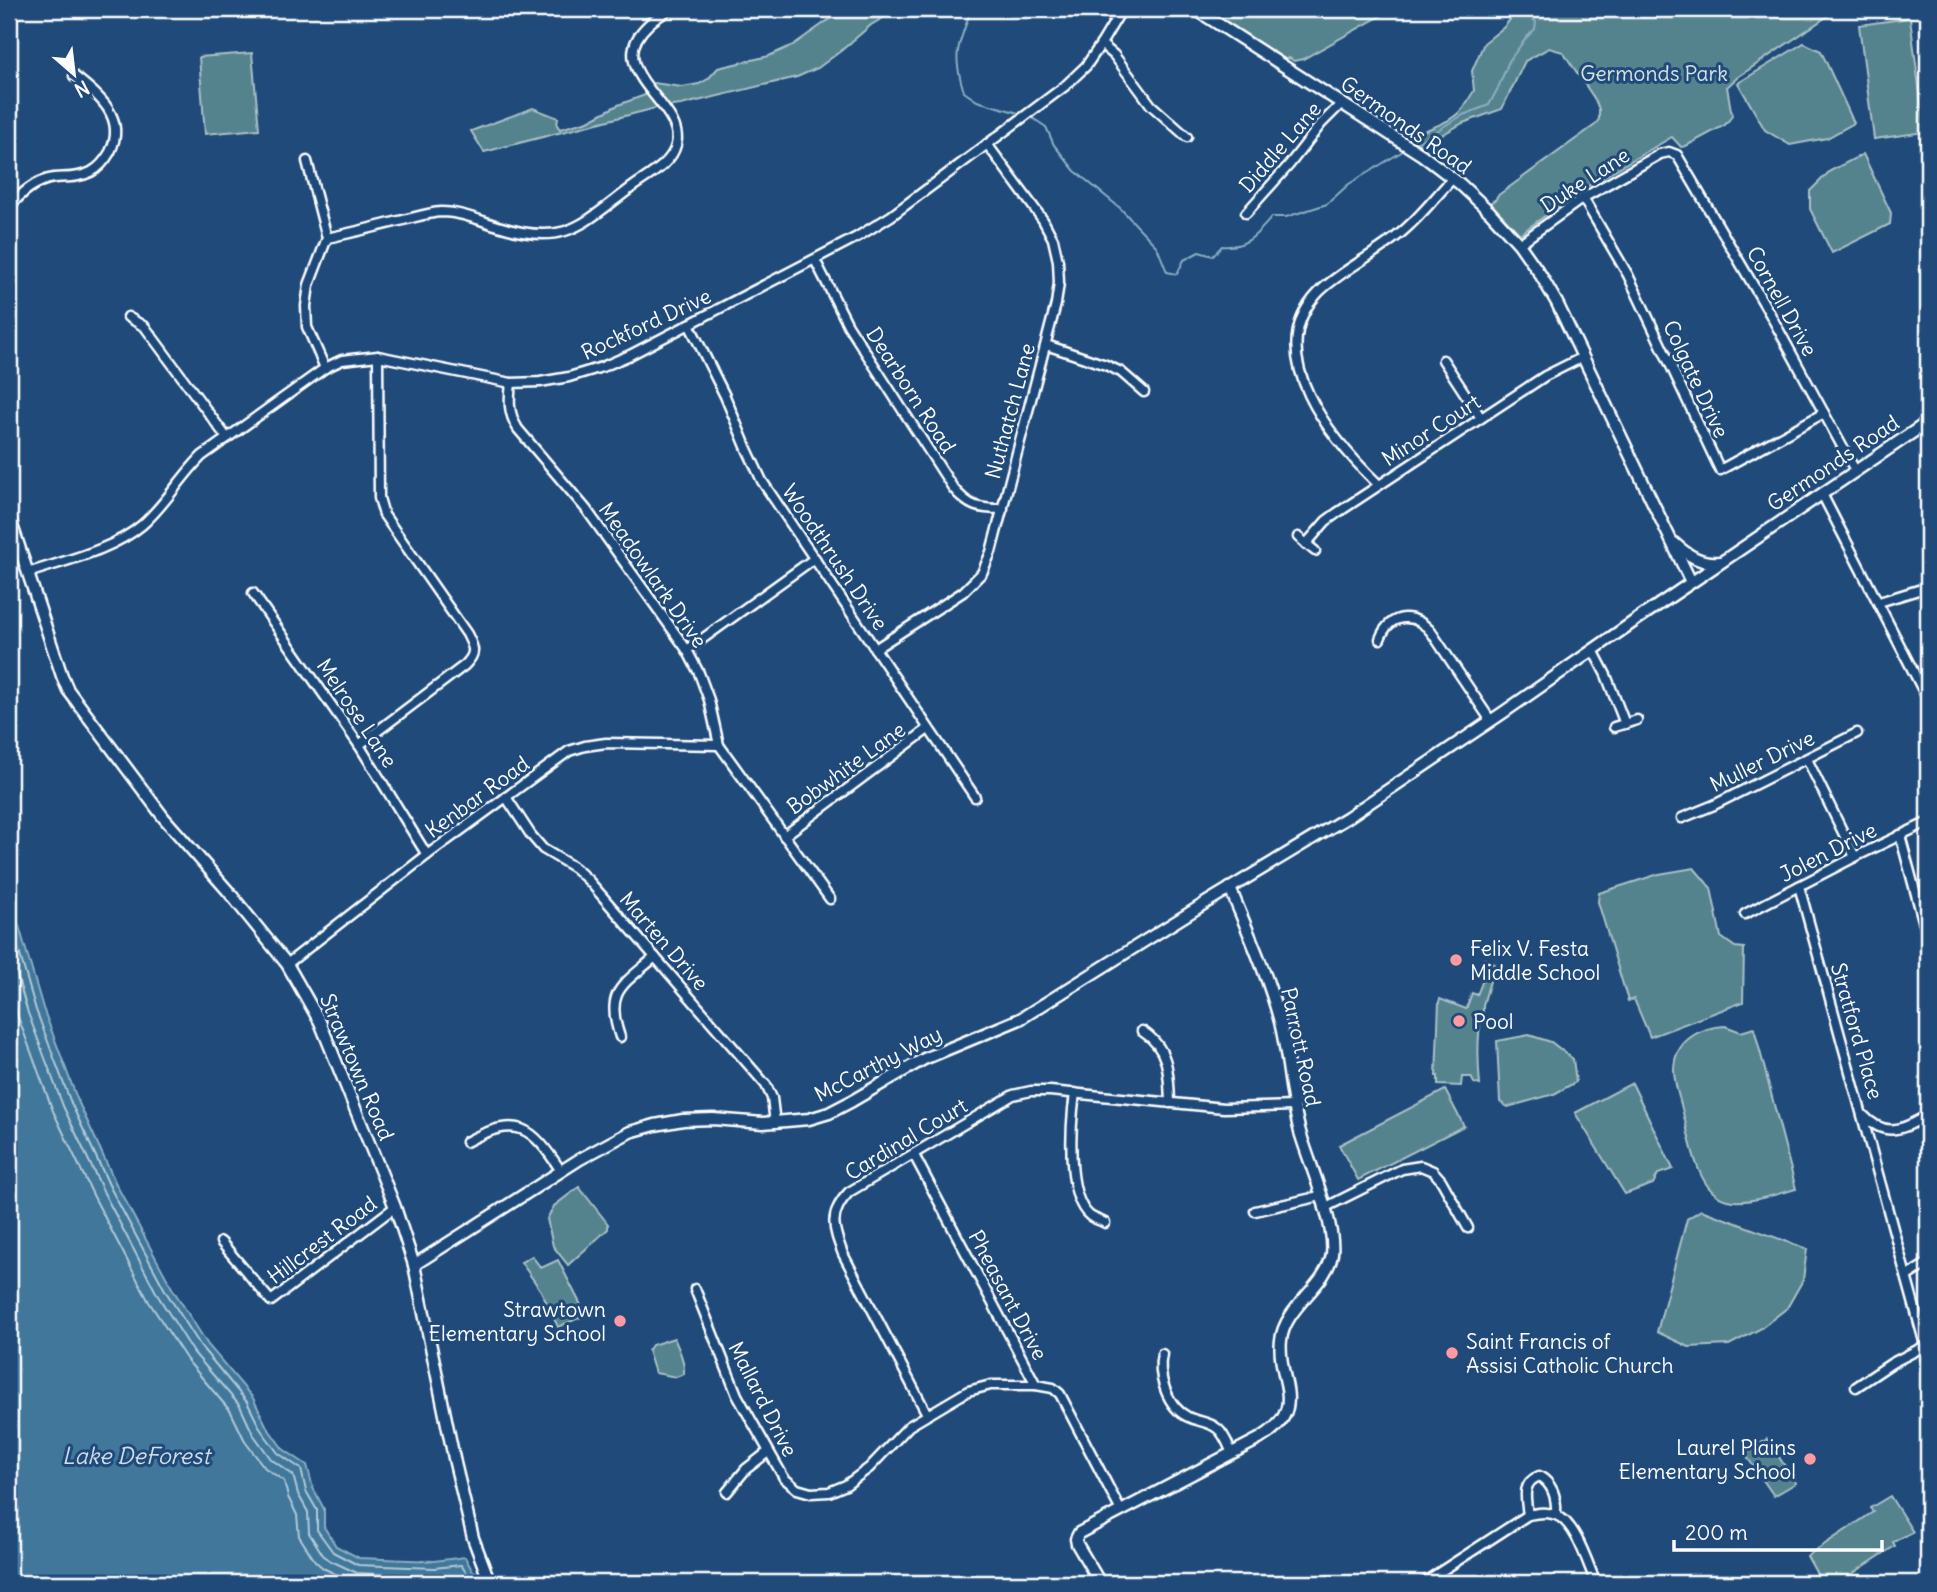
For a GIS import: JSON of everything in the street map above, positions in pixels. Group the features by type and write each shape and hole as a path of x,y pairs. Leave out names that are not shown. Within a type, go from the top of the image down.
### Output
{"street":[{"path":"327,239 440,212 461,214 537,235 560,234 580,225 662,166 674,153 678,138 674,122 643,82 636,68 634,52 638,38 648,24 670,9"},
{"name":"Rockford Drive","path":"29,573 125,537 157,509 202,456 325,368 342,360 377,356 511,383 564,378 602,367 630,355 815,260 891,216 1065,86 1086,66 1122,9"},
{"name":"Germonds Road","path":"1195,9 1422,155 1453,178 1490,212 1519,244 1549,288 1691,582 1928,422"},
{"path":"1101,44 1114,55 1152,105 1187,137"},
{"path":"9,207 27,188 40,181 76,177 93,171 107,158 116,140 108,106 97,93 74,76"},
{"name":"Diddle Lane","path":"1246,214 1321,124 1342,103"},
{"name":"Nuthatch Lane","path":"875,649 963,592 982,573 992,552 1056,304 1058,261 1053,239 1043,219 987,144"},
{"name":"Duke Lane","path":"1519,244 1583,198 1660,153 1672,152"},
{"name":"Cornell Drive","path":"1672,152 1679,157 1688,171 1770,313 1856,471"},
{"path":"307,161 327,239 309,285 307,327 325,368"},
{"path":"1379,485 1345,451 1318,412 1302,379 1296,335 1301,318 1318,293 1400,234 1453,178"},
{"name":"Colgate Drive","path":"1583,198 1628,275 1720,470 1824,413"},
{"name":"Dearborn Road","path":"815,260 848,325 953,488 962,499 974,506 1003,509"},
{"path":"128,317 145,327 227,438"},
{"name":"Woodthrush Drive","path":"689,324 725,396 762,481 975,797"},
{"path":"1046,345 1121,372 1144,392"},
{"path":"359,745 465,665 472,658 474,648 467,634 384,516 379,498 377,356"},
{"name":"Minor Court","path":"1306,544 1330,518 1545,376 1583,357"},
{"path":"1443,360 1481,418"},
{"name":"Meadowlark Drive","path":"511,383 509,405 512,419 518,429 586,509 687,650 709,700 719,745 830,900"},
{"path":"1822,494 1928,700"},
{"name":"Strawtown Road","path":"9,516 68,690 164,818 287,964 320,1022 395,1207 414,1265 468,1518 490,1583"},
{"path":"1298,537 1315,551"},
{"name":"Germonds Road","path":"1669,537 1682,551 1695,558 1711,562 1724,560"},
{"path":"687,650 815,558"},
{"path":"1230,888 1327,830 1491,721 1691,582"},
{"path":"1879,602 1928,587"},
{"name":"Melrose Lane","path":"253,593 359,745 427,855"},
{"path":"1380,639 1385,628 1394,620 1408,618 1424,624 1491,721"},
{"path":"1593,650 1625,724"},
{"path":"1614,727 1637,720"},
{"name":"Bobwhite Lane","path":"784,836 928,729"},
{"name":"Muller Drive","path":"1682,818 1714,805 1857,733"},
{"name":"Kenbar Road","path":"287,964 427,855 569,751 606,743 719,745"},
{"path":"1807,759 1855,857"},
{"name":"Marten Drive","path":"506,797 543,849 575,868 589,881 765,1085 772,1098 775,1123"},
{"name":"Jolen Drive","path":"1745,914 1928,822"},
{"path":"1900,835 1928,939"},
{"name":"Stratford Place","path":"1799,886 1861,1112 1871,1123 1882,1129 1895,1130 1928,1115"},
{"name":"Parrott Road","path":"1100,1583 1079,1548 1076,1537 1082,1530 1232,1452 1272,1430 1279,1423 1285,1413 1288,1395 1281,1336 1289,1319 1323,1274 1330,1260 1331,1238 1321,1196 1301,1136 1273,995 1230,888"},
{"name":"McCarthy Way","path":"414,1265 561,1171 615,1139 638,1129 704,1119 775,1123 809,1119 829,1112 924,1059 1013,1022 1230,888"},
{"path":"620,1037 613,1013 615,999 622,986 655,957"},
{"path":"1142,1031 1154,1038 1161,1048 1166,1064 1170,1103"},
{"name":"Cardinal Court","path":"927,1414 837,1238 834,1221 837,1205 849,1192 1013,1095 1031,1091 1232,1108 1294,1106"},
{"path":"1074,1093 1071,1160 1076,1185 1081,1204 1089,1215 1105,1223"},
{"path":"1861,1112 1928,1356"},
{"path":"466,1142 495,1128 519,1128 539,1140 561,1171"},
{"name":"Pheasant Drive","path":"914,1154 1035,1385 1049,1387 1060,1394 1121,1511"},
{"path":"1324,1208 1402,1169 1421,1166 1433,1171 1441,1180 1468,1228"},
{"path":"1255,1211 1321,1196"},
{"name":"Hillcrest Road","path":"221,1242 271,1301 395,1207"},
{"path":"1907,1276 1928,1263"},
{"name":"Mallard Drive","path":"695,1289 737,1395 784,1478 797,1489 811,1493 829,1492 846,1485 869,1468 909,1426 927,1414"},
{"path":"1856,1387 1892,1363 1926,1346"},
{"path":"1162,1354 1161,1376 1175,1406 1189,1418 1207,1422 1215,1427 1222,1433 1232,1452"},
{"path":"927,1414 968,1391 990,1385 1035,1385"},
{"path":"727,1492 746,1469 768,1452"},
{"path":"1528,1515 1526,1487 1530,1479 1539,1476 1547,1480 1553,1491 1557,1503 1556,1514"},
{"path":"1423,1583 1528,1515 1542,1512 1556,1514 1566,1521 1596,1583"}],"green space":[{"path":"844,9 898,9 871,25 818,68 797,77 681,105 656,108 484,152 471,131 533,108 558,118 557,125 560,129 588,121 618,105 648,94 654,83 682,87 699,84 718,68 769,56 793,45"},
{"path":"1206,9 1393,9 1303,59 1294,61 1289,58 1285,60"},
{"name":"Germonds Park","path":"1517,9 1838,9 1727,87 1732,116 1725,125 1686,146 1681,147 1672,137 1579,191 1520,234 1490,203 1595,125 1599,119 1599,109 1594,98 1563,52 1549,48 1525,61 1502,109 1463,123 1424,145 1414,140 1416,134 1443,123 1461,111 1474,91 1472,71 1484,43 1504,27"},
{"path":"1910,18 1925,132 1874,139 1859,25"},
{"path":"1804,43 1821,51 1854,123 1827,138 1790,145 1765,130 1738,83"},
{"path":"252,53 259,129 205,134 199,57"},
{"path":"1863,154 1891,213 1890,224 1832,253 1810,209 1810,191 1830,171"},
{"path":"1694,868 1711,888 1721,937 1735,947 1744,948 1743,1002 1650,1037 1634,999 1628,1001 1598,902 1599,893 1659,874"},
{"name":"Pool","path":"1483,959 1495,964 1481,1018 1478,1052 1480,1085 1474,1083 1471,1077 1462,1077 1461,1086 1438,1085 1436,1076 1440,999 1466,1009 1472,993 1477,995 1486,972 1479,969"},
{"path":"1725,1026 1741,1032 1754,1028 1796,1189 1762,1198 1727,1200 1717,1195 1702,1177 1676,1088 1675,1060 1678,1051 1690,1038 1706,1029"},
{"path":"1529,1035 1551,1042 1573,1059 1576,1082 1554,1094 1508,1107 1500,1102 1497,1041"},
{"path":"1632,1083 1673,1169 1658,1174 1653,1184 1625,1194 1575,1113"},
{"path":"1445,1090 1464,1126 1358,1180 1339,1145"},
{"path":"579,1187 608,1224 608,1229 568,1265 553,1246 547,1219 554,1206"},
{"path":"1701,1210 1807,1249 1803,1280 1787,1308 1760,1329 1729,1345 1689,1347 1657,1332 1687,1219"},
{"path":"532,1256 541,1268 558,1260 586,1315 558,1327 541,1291 521,1262"},
{"path":"674,1338 683,1360 684,1374 676,1377 655,1373 648,1351 652,1345"},
{"path":"1767,1439 1796,1483 1774,1496 1745,1454"},
{"path":"1890,1496 1913,1532 1893,1542 1895,1546 1838,1583 1822,1583 1807,1556 1873,1512 1870,1508"}],"water":[{"name":"Lake DeForest","path":"9,892 43,1008 78,1101 117,1186 172,1288 208,1345 253,1398 267,1427 283,1449 307,1465 313,1488 324,1509 324,1527 336,1546 359,1558 434,1561 465,1557 481,1579 457,1583 9,1583"}],"waterway":[{"path":"971,9 957,58 964,92 977,101 1022,114"},
{"path":"1416,143 1463,115 1489,105 1509,61 1535,29 1536,22 1527,14 1526,9"},
{"path":"1031,117 1046,127 1054,145 1075,171 1120,208 1157,247 1167,272 1177,274 1184,260 1199,252 1213,256 1222,246 1245,242 1272,217 1286,217 1327,204 1349,184 1403,151"},
{"path":"492,1574 509,1575 522,1583"}],"place":[{"name":"Felix V. Festa Middle School","path":"1456,960"},
{"name":"Pool","path":"1459,1021"},
{"name":"Strawtown Elementary School","path":"620,1321"},
{"name":"Saint Francis of Assisi Catholic Church","path":"1452,1353"},
{"name":"Laurel Plains Elementary School","path":"1810,1459"}]}
